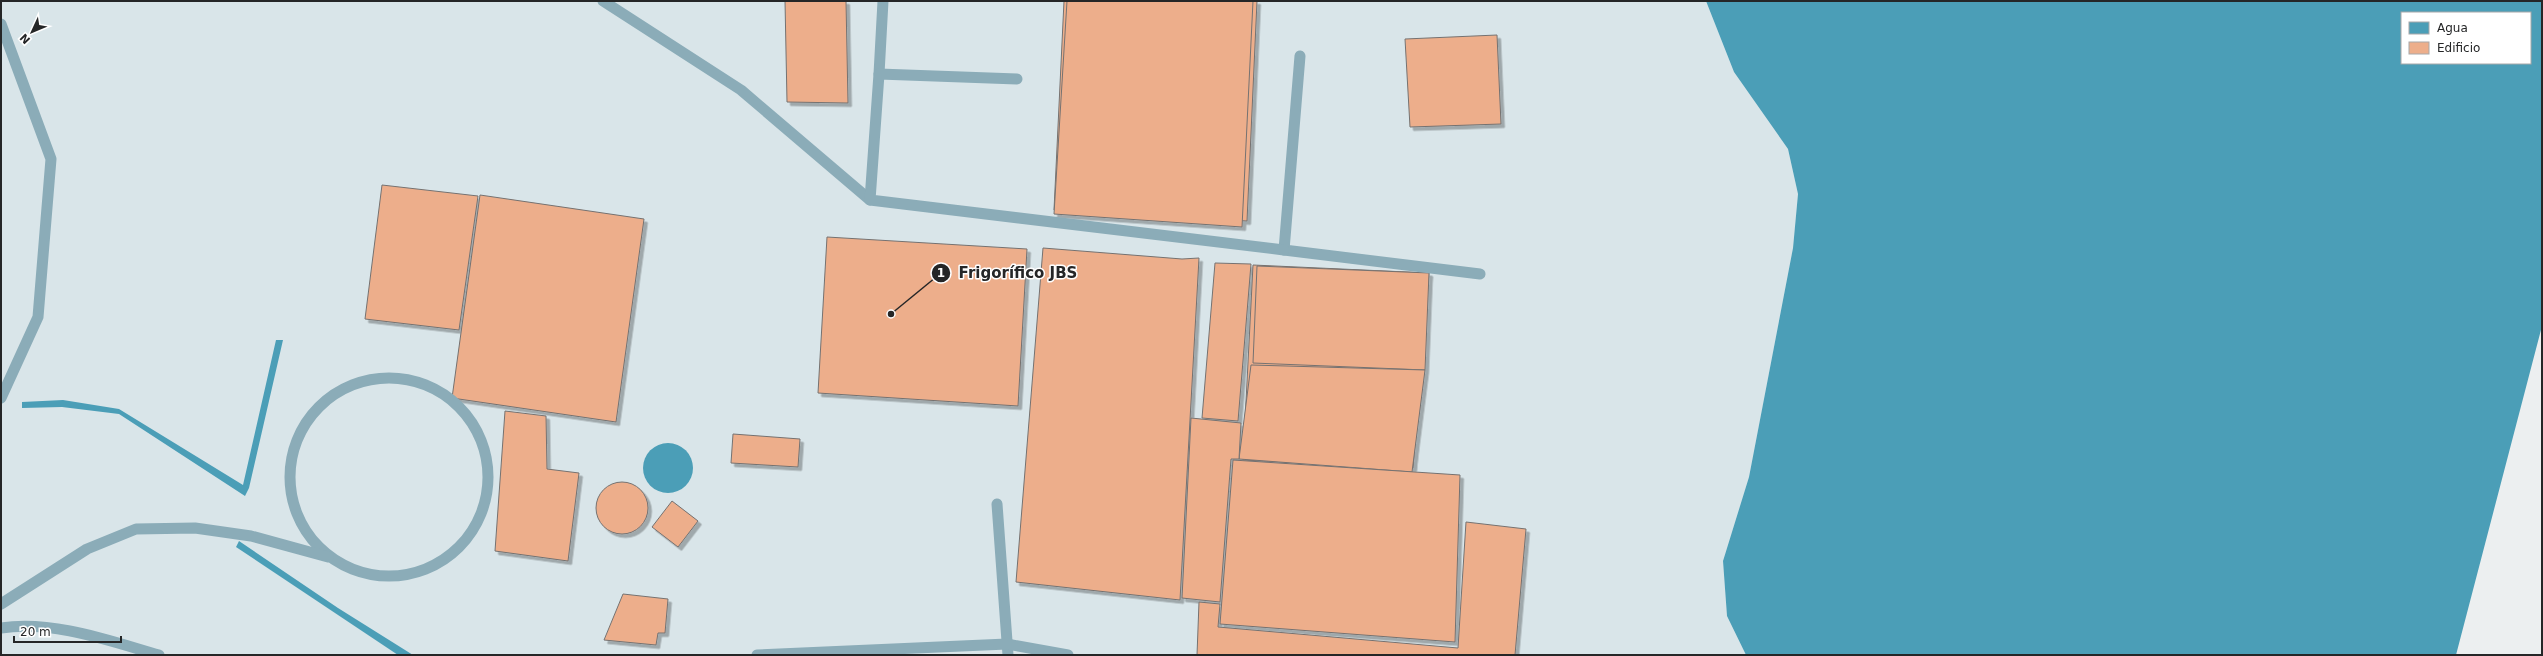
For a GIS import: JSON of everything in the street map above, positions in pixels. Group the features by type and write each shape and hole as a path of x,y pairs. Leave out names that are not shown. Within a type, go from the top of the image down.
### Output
{"lane":[{"path":"603,1 741,90 870,200 1480,274"},
{"path":"870,200 883,1"},
{"path":"1,24 51,159 38,317 1,398"},
{"path":"1284,250 1300,56"},
{"path":"878,74 1017,79"},
{"path":"1,604 87,549 136,529 195,528 251,536 331,558 361,573 394,577 427,570 455,552 476,526 488,495 487,461 476,430 455,403 427,385 394,378 387,378 361,381 331,396 307,420 293,450 289,480 295,510 309,537 331,558"},
{"path":"998,504 1008,650"},
{"path":"1,628 16,625 85,633 159,655"},
{"path":"757,655 1008,650 1068,655"}],"shaded area":[{"path":"1,1 1706,1 1734,72 1788,149 1798,194 1793,248 1749,477 1723,561 1727,616 1746,655 1,655"}],"water":[{"path":"1706,1 2542,1 2542,326 2456,655 1746,655 1727,616 1723,561 1749,477 1793,248 1798,194 1788,149 1734,72"},
{"path":"276,340 283,340 249,488 245,496 119,414 62,407 22,408 22,402 63,400 119,409 243,485"},
{"path":"663,443 673,443 686,450 693,463 693,473 686,486 673,493 663,493 654,489 647,482 643,473 643,463 647,454 654,447"},
{"path":"239,541 338,608 413,655 398,655 236,547"}],"building":[{"path":"785,1 846,1 848,103 787,102"},
{"path":"1064,1 1257,1 1247,221 1054,210"},
{"path":"1067,1 1253,1 1242,227 1054,214"},
{"path":"1497,35 1501,124 1410,127 1405,39"},
{"path":"382,185 478,196 459,330 365,319"},
{"path":"480,195 644,219 616,422 452,398"},
{"path":"827,237 1027,249 1018,406 818,393"},
{"path":"1043,248 1182,259 1199,258 1180,600 1016,582"},
{"path":"1215,263 1251,264 1238,421 1202,418"},
{"path":"1253,265 1429,273 1413,468 1243,460"},
{"path":"1257,266 1429,273 1425,370 1253,363"},
{"path":"1251,365 1425,370 1412,472 1239,459"},
{"path":"505,411 546,416 547,469 579,473 568,561 495,551"},
{"path":"1191,418 1241,423 1239,459 1231,459 1220,602 1182,598"},
{"path":"733,434 800,439 798,467 731,463"},
{"path":"1233,460 1460,475 1455,642 1220,624"},
{"path":"617,482 627,482 637,486 644,493 648,503 648,513 644,523 637,530 627,534 617,534 607,530 600,523 596,513 596,503 600,493 607,486"},
{"path":"672,501 698,521 678,547 652,527"},
{"path":"1466,522 1526,529 1515,655 1197,655 1199,602 1220,604 1218,627 1458,648"},
{"path":"623,594 668,599 665,633 658,633 656,645 604,640"}],"place":[{"name":"Frigorífico JBS","path":"891,314"}]}
